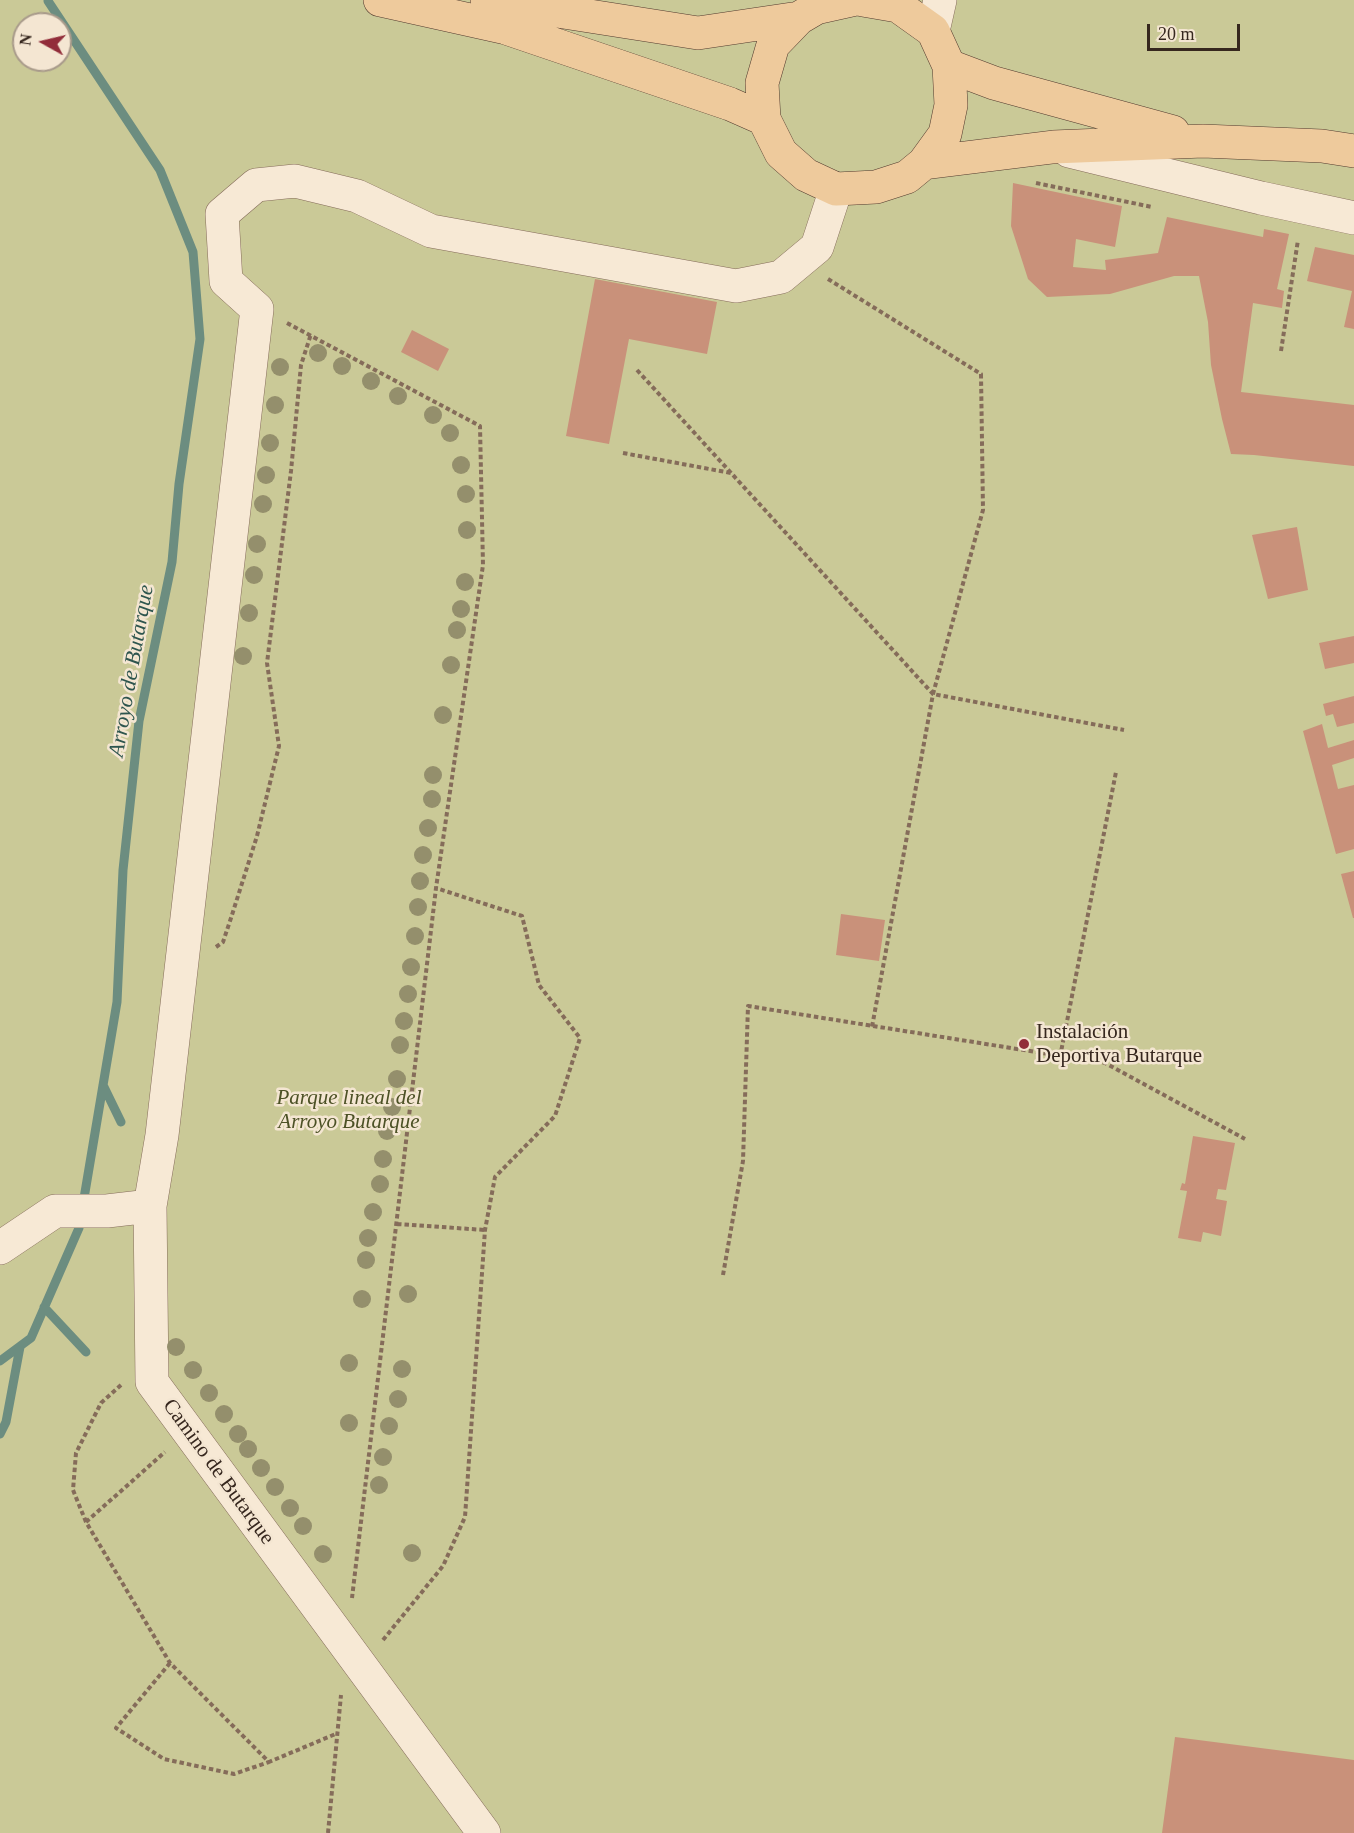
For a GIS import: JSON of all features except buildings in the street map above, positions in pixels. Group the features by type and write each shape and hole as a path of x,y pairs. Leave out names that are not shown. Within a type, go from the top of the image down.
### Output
{"main road":[{"path":"380,0 506,28 730,104 764,119"},
{"path":"487,0 698,33 799,18"},
{"path":"852,0 816,8 799,18 773,45 762,83 764,119 781,153 806,175 836,189 876,187 907,177 924,163 945,134 951,105 949,66 937,16 863,0"},
{"path":"949,66 994,83 1203,141"},
{"path":"924,163 1053,147 1203,141 1323,146 1354,151"}],"street":[{"path":"1053,147 1261,198 1354,218"},
{"path":"257,309 226,281 222,214 256,185 295,181 357,196 431,231 736,286 781,277 817,247 836,189"},
{"name":"Camino de Butarque","path":"257,309 162,1135 150,1206 152,1382 484,1833"},
{"path":"0,1248 55,1211 107,1211 150,1206"}],"path":[{"path":"1281,351 1299,233"},
{"path":"800,261 981,374 983,510 933,694 872,1027"},
{"path":"257,309 312,334 480,426 483,565 436,888 397,1224 354,1656 338,1733 328,1833"},
{"path":"181,971 224,942 257,836 279,746 267,663 290,481 301,365 312,334"},
{"path":"637,370 933,694 1124,730"},
{"path":"623,453 731,473"},
{"path":"1060,1057 1116,772"},
{"path":"354,1656 443,1566 465,1517 485,1230 495,1177 555,1116 580,1038 539,985 522,916 436,888"},
{"path":"723,1275 743,1161 748,1006 1105,1063 1245,1139"},
{"path":"397,1224 485,1230"},
{"path":"152,1358 101,1403 76,1453 73,1490 86,1522 170,1663 269,1761"},
{"path":"86,1522 189,1431"},
{"path":"170,1663 116,1728 164,1760 234,1774 338,1733"}],"green space":[{"name":"Parque lineal del Arroyo Butarque","path":"0,0 1354,0 1354,1833 0,1833"}],"waterway":[{"name":"Arroyo de Butarque","path":"0,1361 31,1338 79,1228 117,1002 123,870 139,721 172,562 179,484 200,339 193,252 160,170 48,1"},
{"path":"103,1085 121,1122"},
{"path":"44,1307 86,1352"},
{"path":"0,1434 6,1422 20,1347"}],"place":[{"name":"Instalación Deportiva Butarque","path":"1024,1044"}]}
